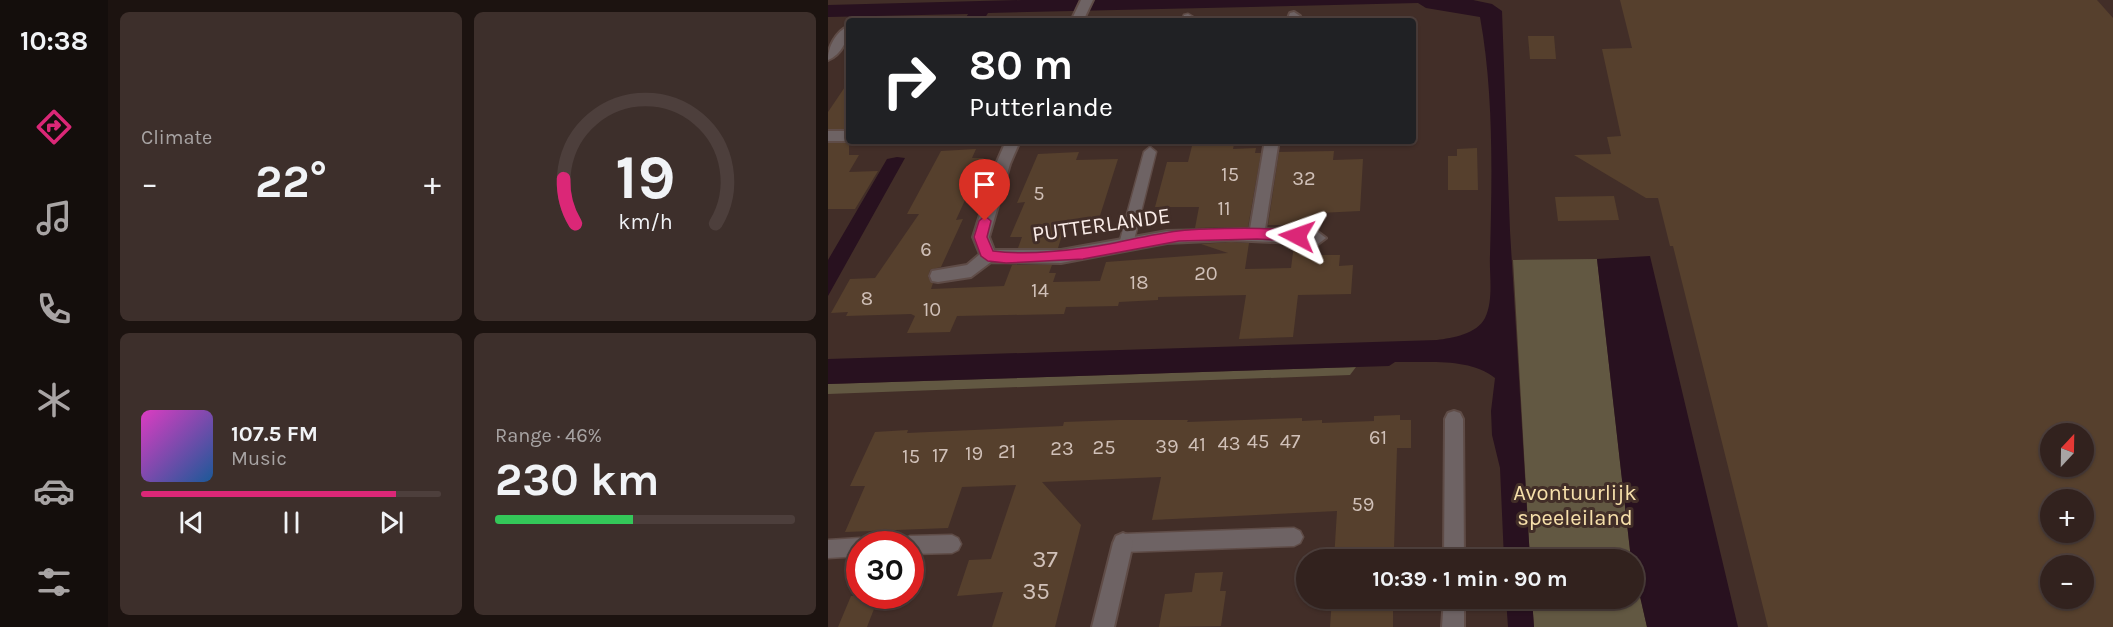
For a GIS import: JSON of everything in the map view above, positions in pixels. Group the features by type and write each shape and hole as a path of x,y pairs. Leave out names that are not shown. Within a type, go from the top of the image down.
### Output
{"street":[{"path":"1079,18 1087,0"},
{"path":"828,56 846,34"},
{"path":"828,136 846,136"},
{"path":"938,276 971,271 988,256 981,237 1003,164 1012,144"},
{"path":"1257,234 1271,146"},
{"name":"PUTTERLANDE","path":"988,256 1006,258 1083,254 1126,244 1179,236 1257,234 1317,238"},
{"path":"1454,419 1454,549"},
{"path":"1103,627 1123,543"},
{"path":"1454,609 1454,627"}],"lane":[{"path":"1126,244 1150,152"},
{"path":"1123,543 1294,537"},
{"path":"924,545 952,544"},
{"path":"828,549 846,548"}],"green space":[{"name":"Avontuurlijk speeleiland","path":"1597,259 1630,549 1529,549 1513,260"},
{"path":"1356,367 1350,375 828,394 828,384"},
{"name":"Avontuurlijk speeleiland","path":"1533,609 1643,609 1647,627 1534,627"}],"shaded area":[{"path":"1022,0 1473,0 1492,4 1502,11 1510,231 1529,549 1504,549 1500,468 1492,435 1491,411 1495,378 1473,367 1447,362 1395,362 1389,366 828,384 828,359 1437,340 1457,336 1476,328 1488,311 1490,295 1490,106 1480,17 1426,8 1418,3 988,13 985,18 966,18 968,14 828,17 828,5"},
{"path":"905,158 828,296 828,260 887,159"},
{"path":"1650,256 1738,627 1647,627 1643,609 1644,549 1630,549 1597,259"},
{"path":"1507,609 1533,609 1534,627 1508,627"}],"building":[{"path":"1620,0 2097,0 2113,18 2113,627 1768,627 1673,246 1670,246 1658,198 1646,198 1574,155 1611,154 1607,137 1621,136 1602,49 1632,48"},
{"path":"1528,36 1554,36 1556,59 1530,59"},
{"path":"846,85 846,129 828,129 828,112"},
{"path":"828,143 846,143 849,144 849,155 859,155 849,172 878,171 855,209 828,209"},
{"path":"1234,144 1233,149 1256,148 1255,153 1261,153 1248,227 1195,228 1199,207 1155,207 1167,162 1188,162 1192,146"},
{"path":"1477,148 1478,190 1448,190 1448,156 1457,156 1457,149"},
{"path":"976,149 972,158 984,158 956,220 963,219 941,267 930,270 928,277 933,283 931,289 1004,286 1012,265 1052,265 1049,273 1056,273 1053,282 1100,281 1106,262 1228,253 1201,244 1231,242 1249,243 1245,269 1291,268 1294,245 1316,246 1315,255 1340,255 1339,266 1353,265 1351,294 1298,295 1293,337 1239,339 1246,295 1158,297 1158,300 1119,302 1118,306 1066,307 1064,314 957,316 950,332 907,333 915,316 911,314 846,316 848,312 831,313 850,279 875,278 919,214 907,214 941,151"},
{"path":"1334,151 1333,160 1363,159 1360,211 1319,213 1318,230 1296,228 1296,225 1268,225 1279,152"},
{"path":"1079,152 1076,160 1118,159 1097,225 1065,226 1058,248 1018,248 1022,237 1010,237 1025,202 1017,203 1038,154"},
{"path":"1614,196 1619,220 1558,221 1555,197"},
{"path":"1400,415 1400,420 1411,420 1411,448 1397,448 1394,549 1335,549 1337,511 1152,520 1161,477 1042,482 1081,525 1055,627 992,627 1003,592 957,596 969,560 991,559 1016,485 962,487 948,528 845,532 865,486 850,486 875,432 908,430 907,433 1063,426 1064,422 1119,420 1188,420 1187,422 1302,418 1302,421 1322,420 1322,423 1374,421 1374,416"},
{"path":"1223,572 1220,591 1226,591 1221,626 1159,627 1165,594 1192,592 1195,573"},
{"path":"846,608 874,609 867,627 838,627"},
{"path":"1331,609 1393,609 1393,627 1330,627"}],"route":[{"path":"985,221 981,237 988,256 1006,258 1083,254 1126,244 1179,236 1257,234 1297,236"}]}
